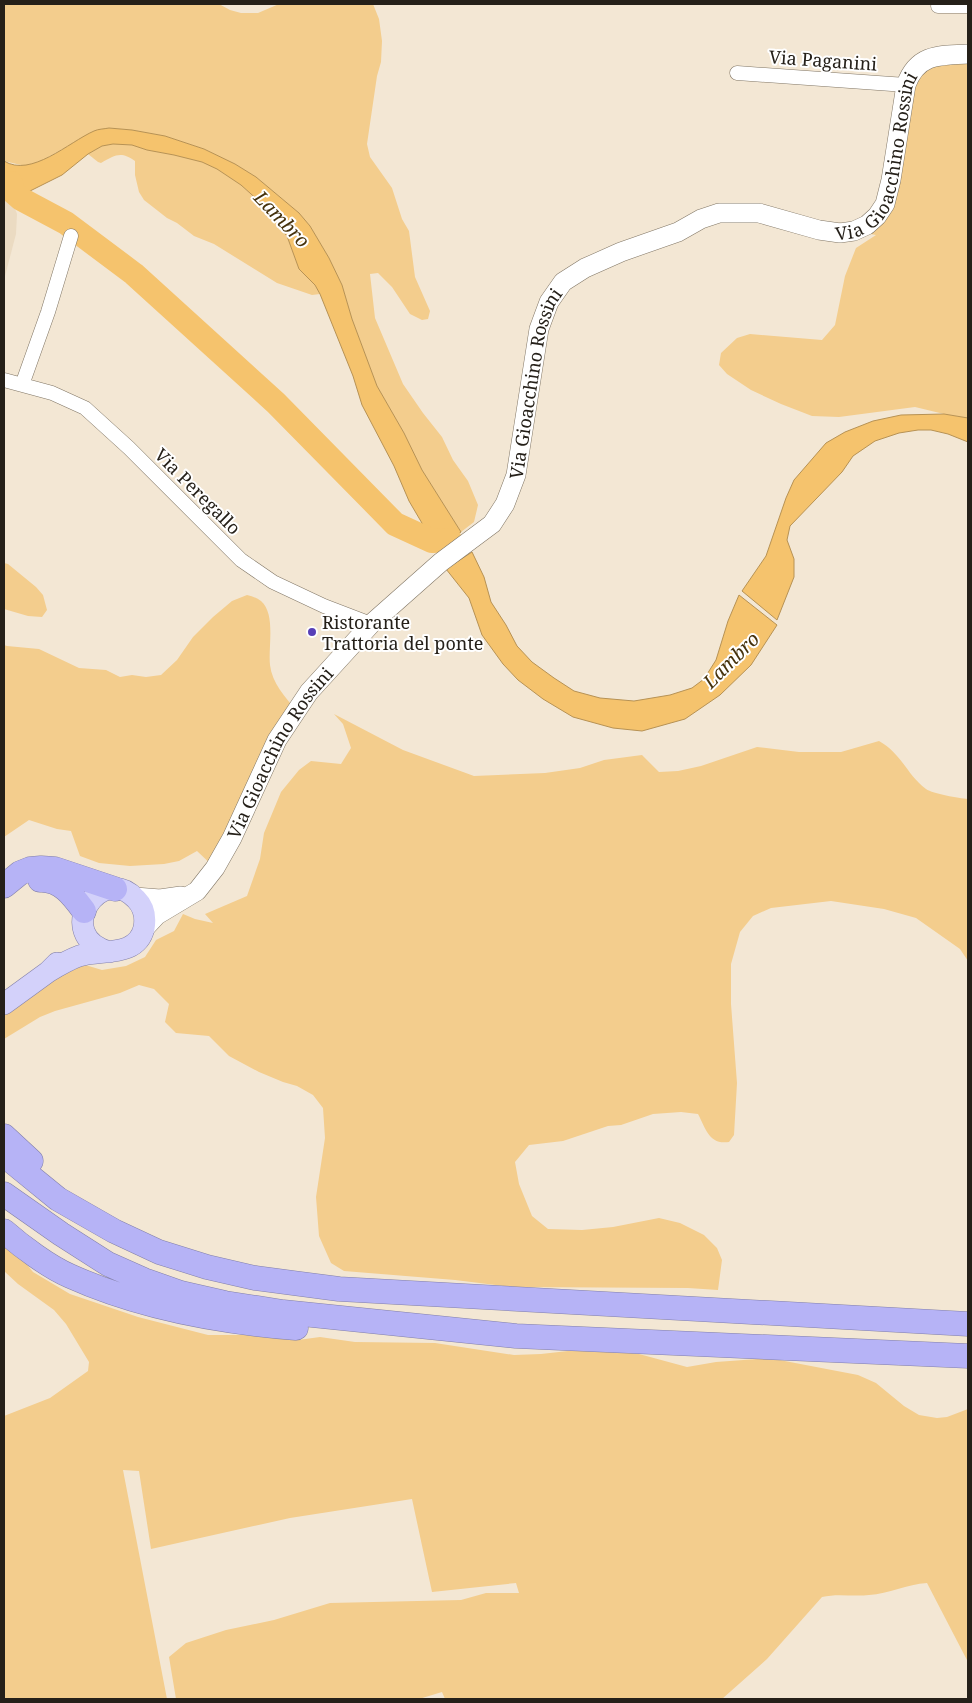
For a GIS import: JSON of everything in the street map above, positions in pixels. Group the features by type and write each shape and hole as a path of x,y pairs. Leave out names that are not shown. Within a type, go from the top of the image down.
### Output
{"highway":[{"path":"4,886 20,873 30,869 42,868 55,869 125,893"},
{"path":"4,899 19,887 32,881 43,879 63,886 83,917"},
{"path":"4,1136 26,1157 81,1198 106,1213 160,1240 255,1278"},
{"path":"4,1155 58,1199 114,1231 159,1252 182,1260 255,1278 339,1289 968,1324"},
{"path":"4,1194 108,1264 144,1280 181,1292 225,1303 283,1312 516,1336"},
{"path":"4,1231 20,1244 69,1276 123,1296 184,1314 262,1326 352,1333 516,1336 968,1356"}],"main road":[{"path":"4,1004 48,972 78,956 127,949 134,944 143,930 144,913 140,904 125,893 104,891 96,895 89,902 70,947 48,972"},
{"path":"83,917 89,939 102,950 110,952"}],"street":[{"path":"938,6 968,6"},
{"name":"Via Gioacchino Rossini","path":"143,930 157,916 197,891 215,868 232,838 277,740 309,692 371,624 441,562 485,530 499,516 511,491 516,475 539,329 549,302 563,282 585,268 621,252 678,232 702,219 719,213 759,213 819,230 840,233 854,231 867,225 877,216 885,204 891,180 906,85 910,74 918,64 927,59 968,54"},
{"name":"Via Paganini","path":"737,73 906,85"},
{"path":"22,385 48,312 71,236"},
{"name":"Via Peregallo","path":"4,380 52,393 85,408 139,458 241,560 273,582 324,606 371,624"},
{"path":"125,893 146,899 174,898 197,891"}],"shaded area":[{"path":"4,4 219,4 241,13 258,13 279,4 373,4 379,19 382,41 381,62 377,76 367,144 370,157 392,188 402,219 409,231 415,277 430,311 428,319 422,320 410,314 392,287 378,273 370,274 375,318 403,384 442,437 453,460 468,481 478,505 474,522 461,532 422,470 404,433 377,386 352,319 342,285 310,226 299,213 256,177 204,149 165,136 109,128 79,140 39,162 25,166 4,161"},
{"path":"968,54 968,418 915,407 839,417 812,416 751,390 727,374 719,365 721,353 737,338 750,334 822,340 835,325 845,276 856,248 876,235 854,231 877,216 910,74"},
{"path":"113,144 133,145 147,150 202,162 217,169 241,185 270,211 276,223 287,236 299,269 315,285 320,294 312,295 277,283 214,244 194,236 167,218 144,200 139,192 135,175 135,161 126,156 118,155 101,163 88,154 102,146"},
{"path":"4,194 10,196 17,214 16,234 4,280"},
{"path":"4,563 8,564 43,595 47,610 42,617 28,616 4,609"},
{"path":"247,595 261,601 266,607 270,622 271,672 280,690 297,711 215,868 197,851 179,861 164,864 130,866 99,863 80,856 71,831 57,829 29,820 4,837 4,645 39,649 79,668 106,670 120,677 161,675 177,660 193,637 213,617 232,601"},
{"path":"334,714 403,750 474,776 545,773 580,768 604,760 642,755 659,772 678,771 701,766 757,747 799,752 841,752 879,741 899,758 919,783 929,791 968,799 968,961 960,949 916,918 884,909 831,901 771,908 753,916 740,932 731,964 731,1004 737,1083 734,1135 729,1142 717,1141 709,1135 698,1114 681,1112 653,1114 563,1141 529,1145 515,1162 519,1184 532,1216 548,1229 582,1230 613,1227 659,1218 680,1223 704,1235 717,1248 722,1260 718,1290 688,1288 513,1287 455,1280 344,1271 331,1263 319,1236 316,1197 325,1138 323,1108 313,1095 297,1086 259,1072 229,1056 209,1036 176,1033 165,1022 169,1004 154,989 139,985 120,993 40,1017 4,1039 4,1009 82,964 102,970 126,966 145,957 156,940 174,931 183,914 213,923 205,914 247,896 260,859 264,833 281,792 299,770 311,761 341,764 351,748 343,724"},
{"path":"4,1240 17,1252 33,1272 70,1294 138,1317 208,1335 257,1335 298,1340 320,1337 355,1342 435,1343 514,1355 595,1348 639,1354 687,1367 716,1362 769,1358 858,1375 876,1383 904,1406 919,1415 937,1418 947,1417 968,1409 968,1662 927,1583 884,1593 822,1597 767,1659 722,1699 445,1699 442,1692 419,1699 176,1699 169,1657 186,1643 226,1630 274,1620 330,1603 461,1600 486,1593 519,1593 516,1583 432,1592 412,1499 290,1518 151,1549 139,1471 123,1470 167,1699 4,1699 4,1416 50,1398 88,1371 89,1362 66,1324 54,1310 18,1284 4,1271"}],"water":[{"path":"109,128 165,136 204,149 256,177 299,213 310,226 342,285 352,319 377,386 404,433 422,470 461,532 434,552 426,530 409,501 394,466 362,405 353,376 320,294 315,285 299,269 287,236 276,223 270,211 241,185 217,169 202,162 132,145 113,144 102,146 88,154 62,175 28,192 10,196 4,194 4,161 15,165 38,162 94,131"},
{"path":"944,414 968,418 968,442 931,430 899,433 875,441 853,456 842,472 790,526 787,540 794,559 794,577 777,620 742,591 766,556 794,480 826,443 845,432 873,421 901,415"},
{"path":"472,552 484,577 491,602 517,646 532,662 574,691 600,698 634,701 670,695 692,688 704,679 716,660 728,621 739,595 777,625 751,665 720,695 685,719 642,731 613,728 573,717 543,699 518,680 503,664 482,635 469,598 446,569"}],"waterway":[{"name":"Lambro","path":"11,183 13,192 21,199 66,223 134,274 276,403 395,524 432,541 450,540"}],"place":[{"name":"Ristorante Trattoria del ponte","path":"312,632"}]}
